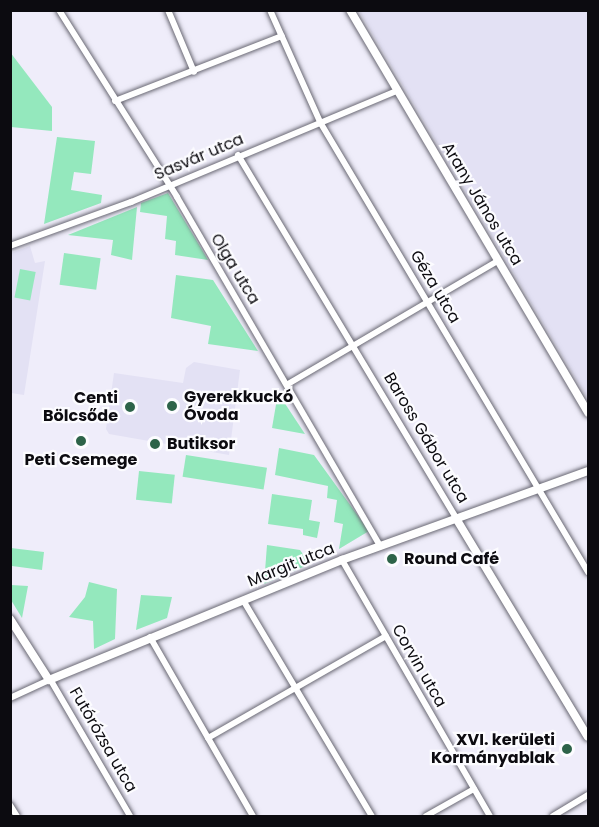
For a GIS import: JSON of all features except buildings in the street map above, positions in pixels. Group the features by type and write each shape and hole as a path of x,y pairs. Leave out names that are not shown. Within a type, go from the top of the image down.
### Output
{"street":[{"name":"Olga utca","path":"59,10 288,384 380,546"},
{"path":"168,10 194,72"},
{"name":"Géza utca","path":"270,10 320,122 588,572"},
{"name":"Arany János utca","path":"350,10 588,413"},
{"path":"115,101 282,36"},
{"name":"Sasvár utca","path":"10,246 168,186 238,154 397,92"},
{"name":"Baross Gábor utca","path":"238,154 588,736"},
{"path":"288,384 498,261"},
{"name":"Margit utca","path":"10,698 150,637 342,560 541,490 588,471"},
{"name":"Corvin utca","path":"342,560 490,816"},
{"path":"243,600 372,816"},
{"name":"Futórózsa utca","path":"10,619 50,680 130,816"},
{"path":"208,738 386,636"},
{"path":"150,637 253,816"},
{"path":"426,816 474,789"},
{"path":"553,816 588,795"},
{"path":"10,806 17,816"}],"shaded area":[{"path":"359,11 588,11 588,399"},
{"path":"30,246 35,263 45,261 24,395 11,393 11,253"},
{"name":"Gyerekkuckó Óvoda","path":"194,362 240,370 229,455 109,434 106,429 114,373 183,383 186,368"}],"green space":[{"path":"10,52 52,107 52,131 11,127"},
{"path":"57,137 95,141 91,174 74,172 71,190 102,195 101,203 44,224"},
{"path":"168,193 208,260 175,255 176,241 165,239 167,216 140,212 141,203"},
{"path":"137,207 132,260 111,255 113,240 68,235"},
{"path":"64,253 101,258 96,290 60,285"},
{"path":"20,269 36,272 30,301 14,297"},
{"path":"176,275 213,280 258,351 208,344 211,326 171,318"},
{"path":"278,393 305,434 272,428"},
{"path":"279,448 314,455 369,531 339,549 343,524 334,522 337,500 327,498 328,486 275,475"},
{"path":"186,455 267,468 264,490 183,477"},
{"path":"139,471 175,475 172,504 136,500"},
{"path":"272,494 312,500 309,520 320,522 317,538 303,535 303,529 268,524"},
{"path":"267,545 300,550 310,564 264,584"},
{"path":"11,548 44,552 42,570 12,566 11,578"},
{"path":"89,582 117,589 115,639 94,649 93,621 69,617 85,597"},
{"path":"11,585 28,586 22,618 11,600"},
{"path":"141,595 172,597 167,618 136,630"}],"place":[{"name":"Gyerekkuckó Óvoda","path":"172,406"},
{"name":"Centi Bölcsőde","path":"130,407"},
{"name":"Peti Csemege","path":"81,441"},
{"name":"Butiksor","path":"155,444"},
{"name":"Round Café","path":"392,559"},
{"name":"XVI. kerületi Kormányablak","path":"567,749"}]}
